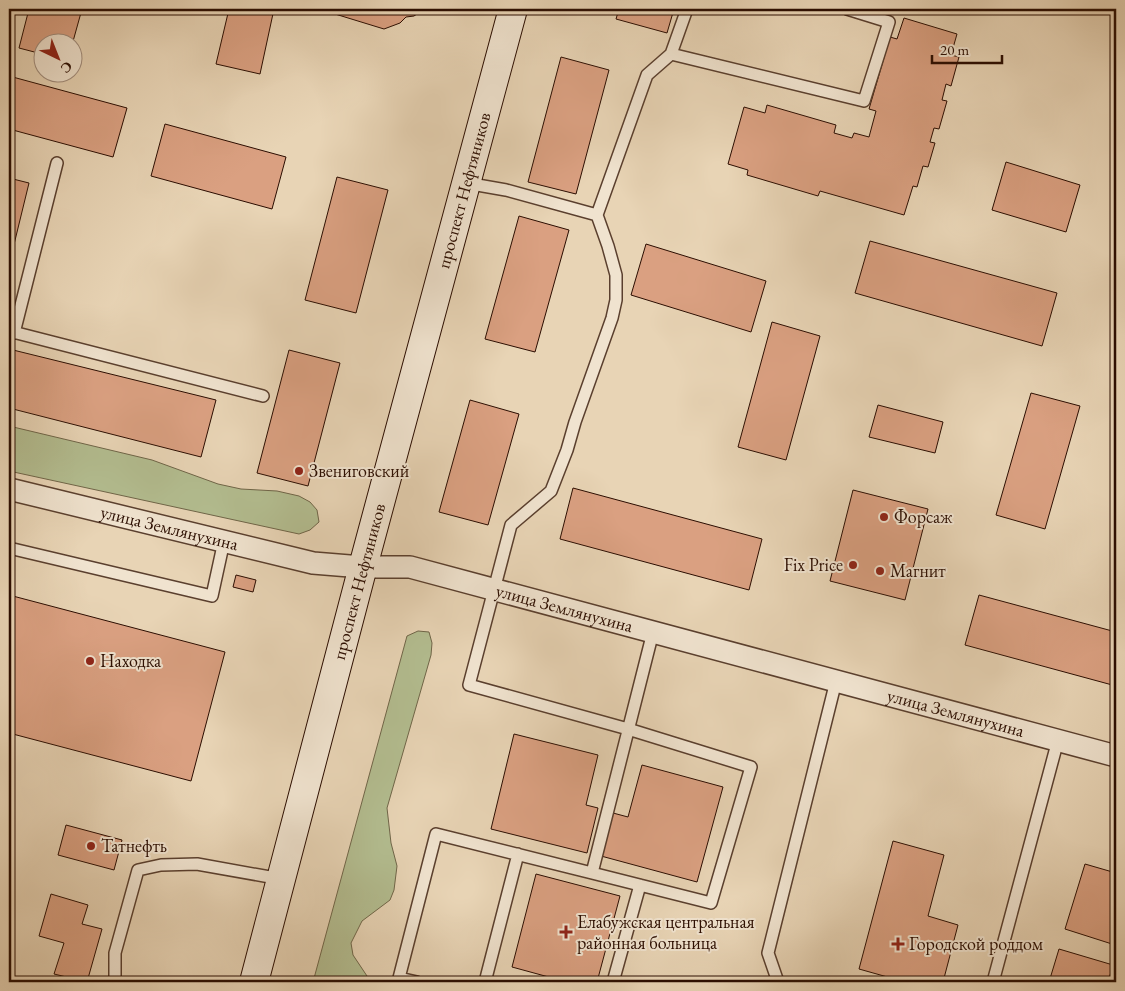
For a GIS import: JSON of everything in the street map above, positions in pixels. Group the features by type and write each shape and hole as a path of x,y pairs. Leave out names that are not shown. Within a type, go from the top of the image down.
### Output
{"main road":[{"name":"проспект Нефтяников","path":"254,982 362,567 513,9"}],"street":[{"name":"улица Землянухина","path":"9,490 313,563 362,567 410,566 1116,756"}],"lane":[{"path":"417,982 398,980 436,834 710,903 751,767 628,729 469,685 511,525 551,491 568,450 574,422 612,318 616,300 616,275 597,215 647,75 671,54 687,9"},
{"path":"671,54 864,101 889,22 848,9"},
{"path":"57,163 11,332 262,396"},
{"path":"466,183 506,190 597,215"},
{"path":"9,548 212,596 224,541"},
{"path":"592,873 653,632"},
{"path":"778,982 768,953 836,681"},
{"path":"993,982 1058,740"},
{"path":"485,982 518,854"},
{"path":"115,982 115,953 138,870 161,864 197,864 281,879"},
{"path":"614,982 640,885"}],"green space":[{"path":"9,426 152,460 218,484 241,489 277,491 299,496 310,502 317,510 319,522 310,530 299,534 9,471"},
{"path":"418,631 429,632 432,643 431,655 387,808 391,843 397,866 394,890 390,900 362,921 351,943 353,955 371,982 313,982 407,636"}],"building":[{"path":"29,9 82,9 76,32 32,32 32,51 19,48"},
{"path":"229,9 274,9 260,74 216,64"},
{"path":"323,9 424,9 414,16 406,17 400,23 384,29"},
{"path":"619,9 674,9 667,33 616,19"},
{"path":"904,18 957,34 951,55 959,57 951,86 946,84 942,100 947,101 939,129 934,128 930,142 935,143 928,167 923,166 917,187 913,186 904,215 820,191 818,196 747,175 748,170 728,164 744,107 765,113 767,105 836,125 834,133 852,138 854,133 869,137 876,111 869,109 890,37 897,39"},
{"path":"561,57 609,70 576,194 528,182"},
{"path":"9,76 127,108 113,157 9,129"},
{"path":"165,124 286,157 272,209 151,176"},
{"path":"1006,162 1080,185 1066,232 992,210"},
{"path":"337,177 388,190 356,313 305,300"},
{"path":"9,178 29,183 9,265"},
{"path":"519,216 569,230 535,352 485,339"},
{"path":"870,241 1057,293 1042,346 855,293"},
{"path":"646,244 766,281 751,332 631,295"},
{"path":"772,322 820,336 786,460 738,447"},
{"path":"9,349 216,400 201,457 9,408"},
{"path":"289,350 340,363 308,486 257,473"},
{"path":"1031,393 1080,406 1045,529 996,515"},
{"path":"470,400 519,414 488,525 439,512"},
{"path":"878,405 943,422 935,453 869,437"},
{"path":"573,488 762,539 749,590 560,539"},
{"path":"853,490 928,509 905,600 830,581"},
{"path":"236,575 256,580 253,592 233,587"},
{"path":"9,595 225,652 191,781 9,733"},
{"path":"979,595 1116,632 1116,686 965,645"},
{"path":"514,734 598,755 586,805 598,808 587,853 491,829"},
{"path":"642,765 723,787 697,882 601,856 613,813 628,817"},
{"path":"66,825 122,840 114,870 58,855"},
{"path":"893,841 944,855 928,916 958,925 943,982 890,982 891,978 859,969"},
{"path":"1085,864 1116,873 1116,930 1112,944 1065,929"},
{"name":"Елабужская центральная районная больница","path":"536,874 620,896 597,982 555,982 556,979 512,967"},
{"path":"51,894 88,905 82,924 102,929 87,982 54,974 64,943 39,936"},
{"path":"1059,949 1113,965 1108,982 1049,982"}],"place":[{"name":"Звениговский","path":"299,471"},
{"name":"Форсаж","path":"884,517"},
{"name":"Fix Price","path":"853,565"},
{"name":"Магнит","path":"880,571"},
{"name":"Находка","path":"90,661"},
{"name":"Татнефть","path":"91,846"},
{"name":"Елабужская центральная районная больница","path":"566,932"},
{"name":"Городской роддом","path":"898,944"}]}
